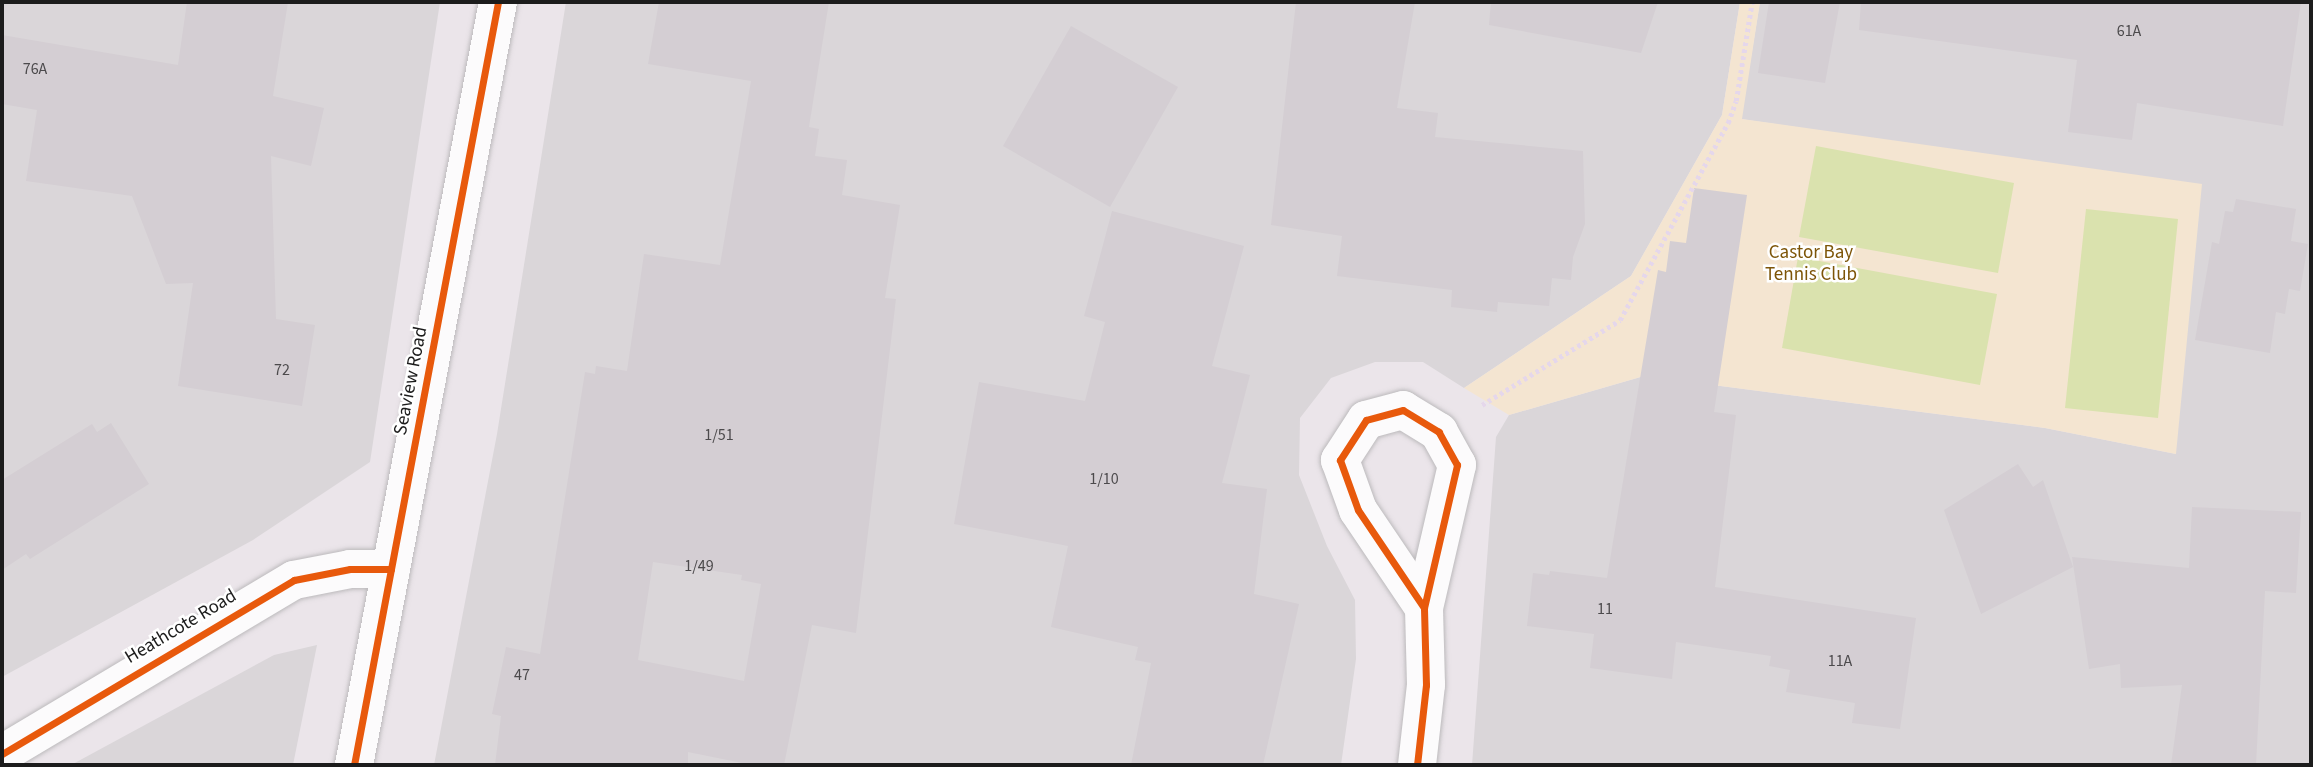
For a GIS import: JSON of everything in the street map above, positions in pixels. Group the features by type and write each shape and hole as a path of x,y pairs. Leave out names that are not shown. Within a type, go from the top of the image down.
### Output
{"street":[{"name":"Seaview Road","path":"354,765 498,2"},
{"path":"1417,765 1426,685 1424,608 1457,466 1439,432 1402,410 1366,420 1340,460 1358,510 1424,608"},
{"name":"Heathcote Road","path":"2,754 294,580 350,569 391,569"}],"path":[{"path":"1439,432 1620,320 1737,102 1752,2"}],"shaded area":[{"path":"2,2 440,2 370,462 253,540 2,677"},
{"path":"566,2 1740,2 1722,115 1631,276 1464,388 1423,362 1375,362 1331,378 1300,418 1299,475 1327,546 1355,600 1356,659 1341,765 434,765 497,434"},
{"path":"1760,2 2311,2 2311,765 1472,765 1496,437 1509,415 1644,376 2045,428 2176,454 2068,167 1741,119"},
{"path":"317,645 293,765 71,765 274,655"}],"green space":[{"name":"Castor Bay Tennis Club","path":"1740,2 1760,2 1742,119 2202,184 2176,454 2045,428 1644,376 1509,415 1464,388 1631,276 1722,115"},
{"path":"1816,146 2014,183 1998,273 1799,237"},
{"path":"2086,209 2178,219 2158,418 2065,408"},
{"path":"1798,257 1997,294 1980,385 1782,348"}],"building":[{"path":"187,2 288,2 273,96 324,108 311,166 271,156 276,319 315,325 302,406 178,386 193,283 166,284 132,196 26,181 37,110 2,104 2,35 178,65"},
{"path":"659,2 829,2 809,127 819,129 815,156 847,160 842,195 900,205 885,298 896,299 856,633 812,625 784,765 752,765 688,752 688,765 495,765 501,716 492,714 506,647 540,654 585,372 595,374 596,366 627,371 644,254 720,265 751,81 648,64","holes":["653,562 742,575 741,580 761,584 744,681 638,660"]},
{"path":"1296,2 1415,2 1397,108 1438,113 1435,137 1583,151 1585,224 1573,257 1571,280 1552,278 1549,306 1498,302 1497,312 1451,307 1452,290 1337,276 1342,236 1271,225"},
{"path":"1491,2 1658,2 1641,53 1489,25"},
{"path":"1769,2 1840,2 1825,83 1758,73"},
{"path":"1861,2 2301,2 2283,126 2137,103 2132,140 2068,132 2077,60 1859,30"},
{"path":"1071,26 1178,87 1110,207 1003,146"},
{"path":"1694,188 1747,195 1714,412 1736,415 1715,587 1916,618 1900,729 1852,723 1855,703 1786,692 1790,670 1769,666 1771,656 1676,642 1672,679 1590,668 1594,634 1527,626 1533,573 1549,575 1550,571 1607,578 1658,270 1666,272 1670,241 1686,243"},
{"path":"2236,199 2296,209 2291,241 2308,244 2300,291 2289,289 2285,314 2276,312 2270,353 2195,340 2212,242 2219,244 2225,211 2233,212"},
{"path":"1112,211 1244,246 1212,366 1250,375 1222,483 1267,489 1254,594 1299,604 1263,765 1131,765 1151,663 1135,660 1138,647 1051,627 1068,546 954,524 979,382 1085,401 1105,322 1084,316"},
{"path":"111,423 149,484 30,559 26,554 2,570 2,480 92,424 97,432"},
{"path":"2018,464 2033,487 2043,480 2073,567 1981,614 1944,510"},
{"path":"2192,507 2301,512 2296,593 2265,591 2256,765 2171,765 2182,685 2121,688 2120,664 2089,669 2072,557 2189,568"}],"cycle path":[{"path":"354,765 498,2"},
{"path":"1417,765 1426,685 1424,608 1457,465 1439,432 1403,410 1366,420 1340,460 1358,510 1424,608"},
{"path":"2,754 294,580 350,569 391,569"}]}
